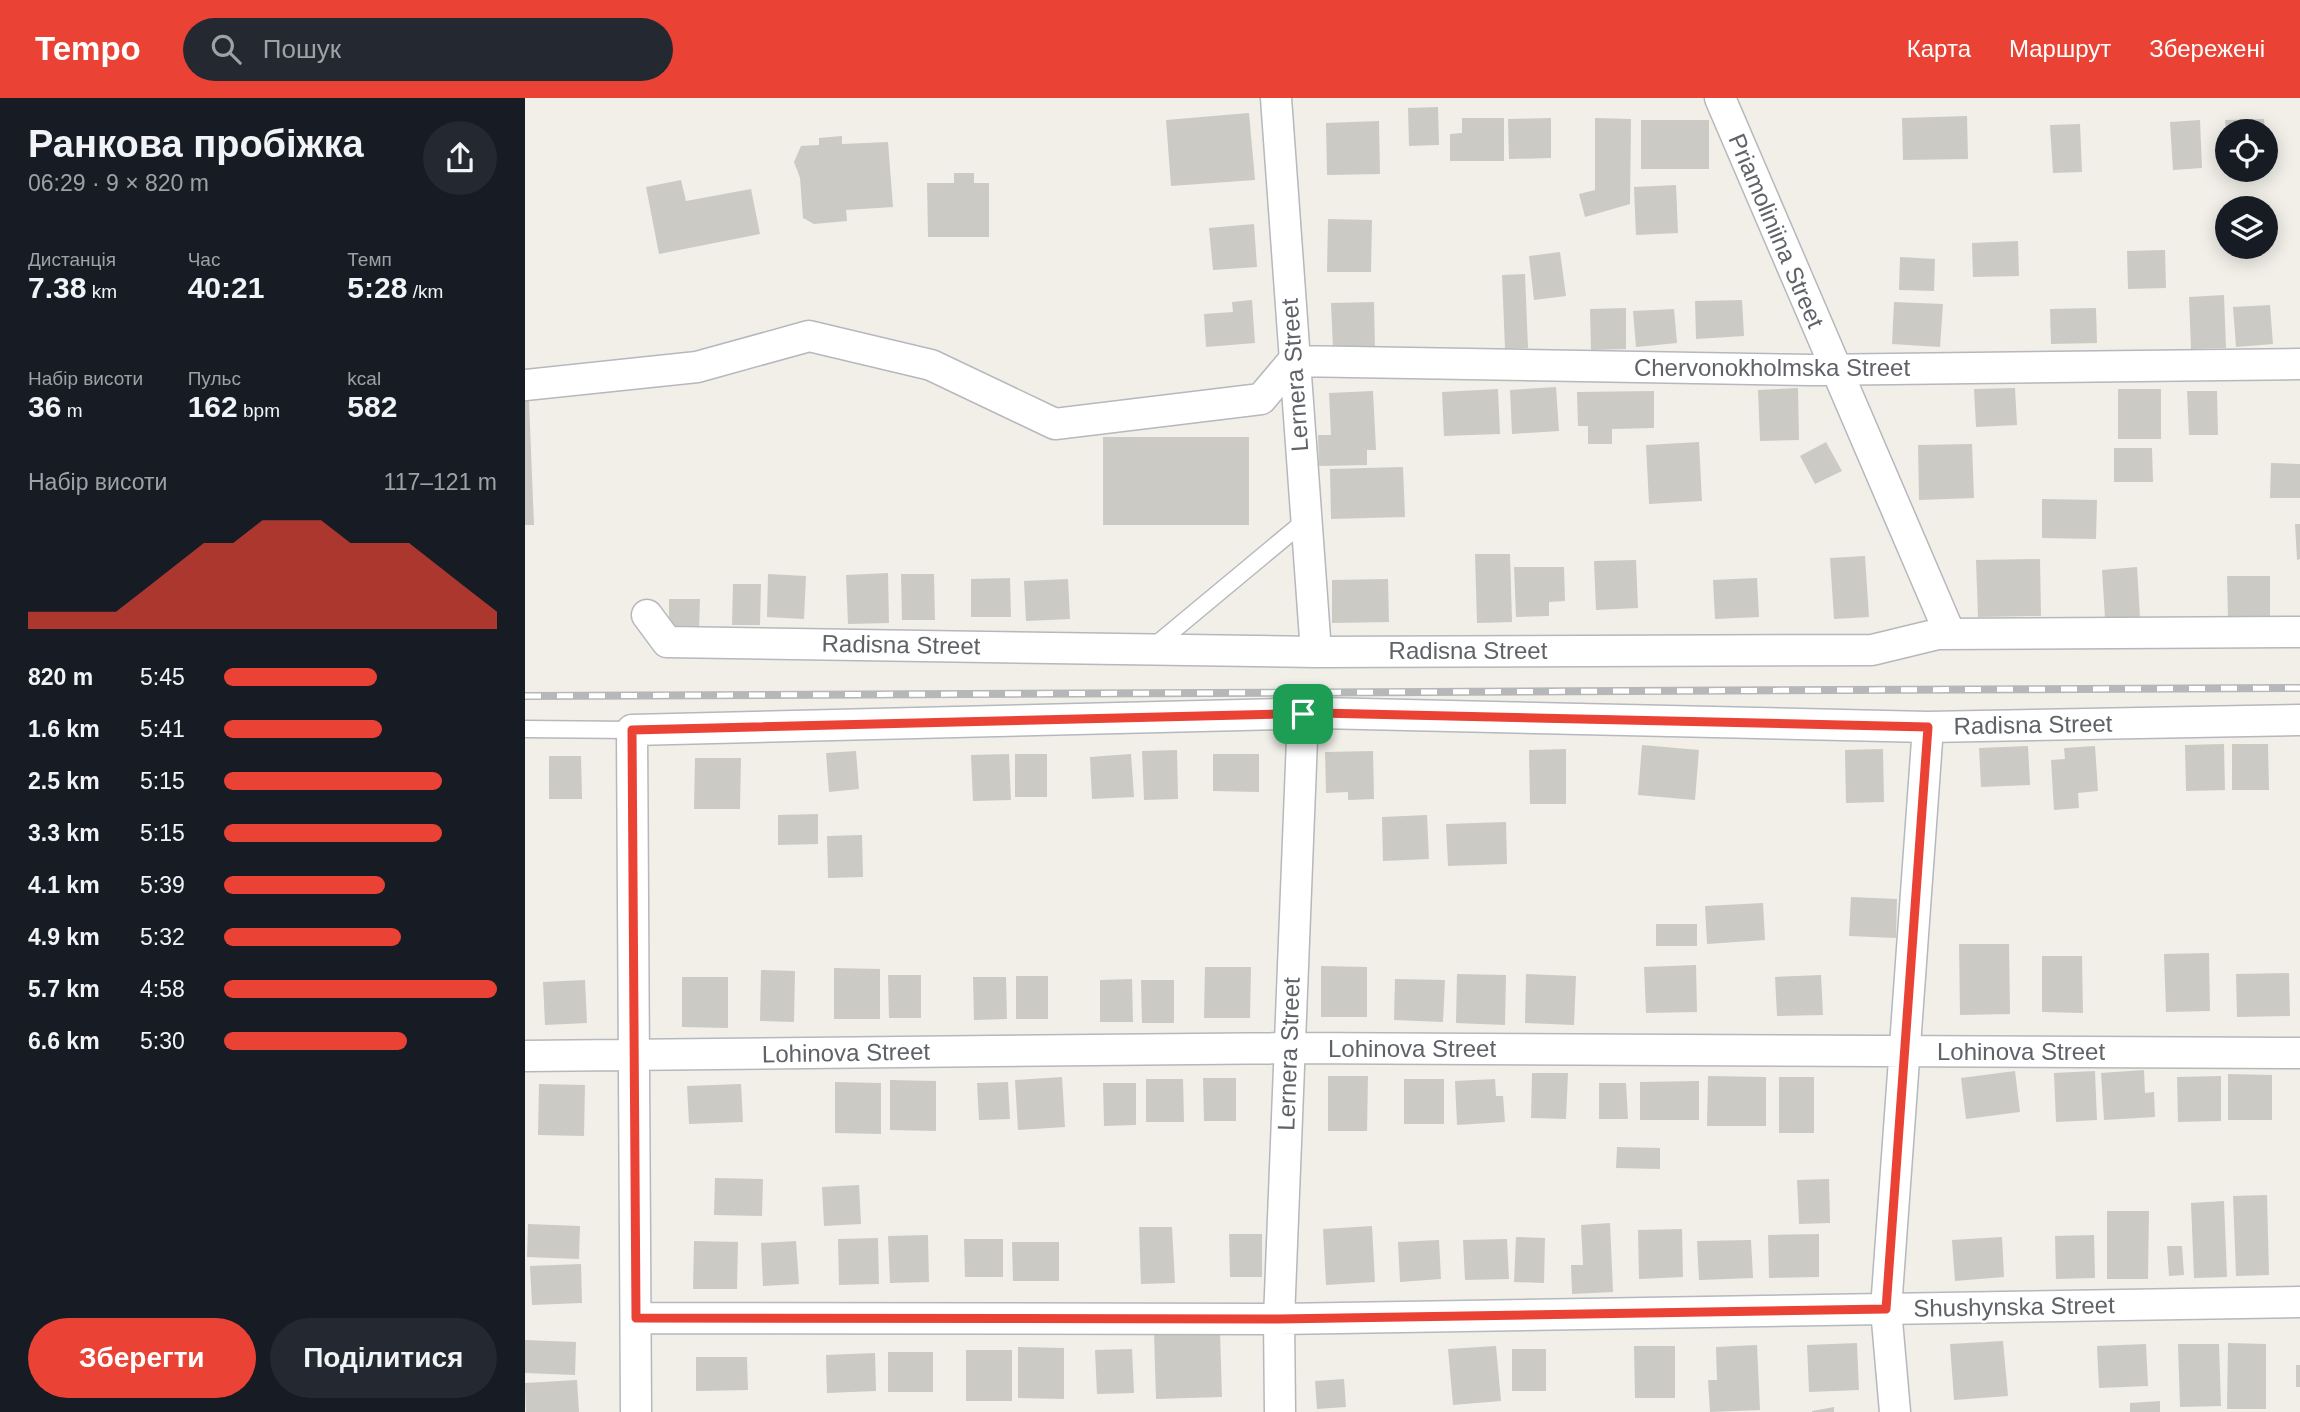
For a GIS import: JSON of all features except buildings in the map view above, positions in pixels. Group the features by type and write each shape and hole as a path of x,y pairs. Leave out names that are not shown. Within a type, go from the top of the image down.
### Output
{"street":[{"name":"Lernera Street","path":"1276,98 1316,652"},
{"name":"Priamoliniina Street","path":"1720,98 1949,635"},
{"path":"525,385 697,367 809,336 931,365 1055,424 1261,399 1293,360"},
{"name":"Chervonokholmska Street","path":"1293,360 1835,370 2300,364"},
{"name":"Radisna Street","path":"647,615 667,642 1316,652 1872,650 1938,634 2300,632"},
{"name":"Lernera Street","path":"1280,1412 1279,1319 1290,1048 1311,713"},
{"name":"Radisna Street","path":"632,730 1311,713 1928,727 2300,720"},
{"path":"1895,1412 1886,1309 1928,727"},
{"path":"632,730 636,1412"},
{"name":"Lohinova Street","path":"525,1056 1290,1048 2300,1053"},
{"name":"Shushynska Street","path":"636,1318 1279,1319 2300,1302"}],"lane":[{"path":"1151,649 1306,520"},
{"path":"525,729 632,730"}],"railway":[{"path":"525,696 2300,688"}],"route":[{"path":"1303,714 1928,727 1886,1309 1279,1319 636,1318 632,730 1303,714"}]}
